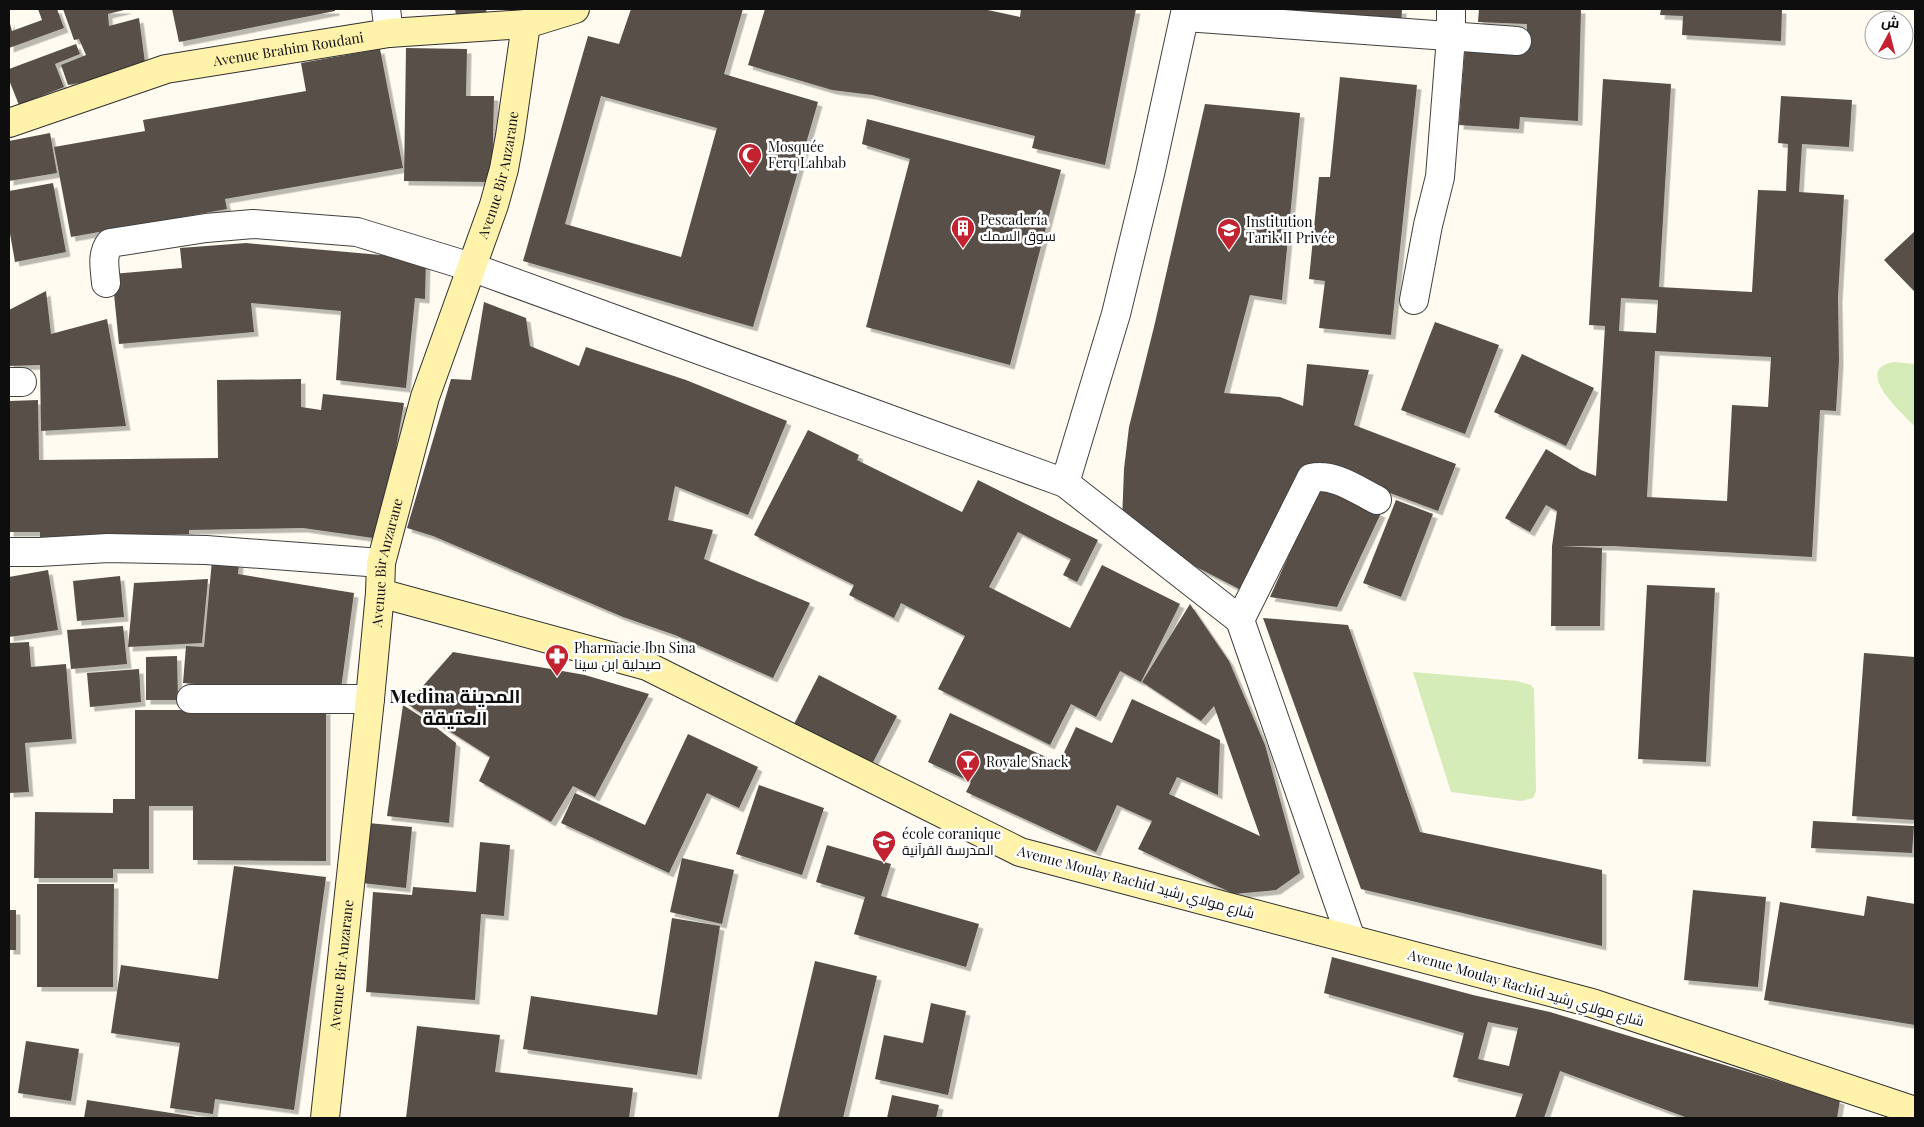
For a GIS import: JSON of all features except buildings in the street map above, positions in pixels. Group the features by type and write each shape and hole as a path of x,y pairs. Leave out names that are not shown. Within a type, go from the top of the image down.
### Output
{"street":[{"name":"Avenue Brahim Roudani","path":"9,123 166,69 387,21 526,24 575,9"},
{"path":"1414,300 1428,225 1440,177 1451,37 1451,9"},
{"path":"1065,483 1116,314 1186,13 1451,37 1517,41"},
{"name":"Avenue Bir Anzarane","path":"325,1118 370,699 380,593 380,563 424,397 494,205 504,169 526,24"},
{"path":"106,283 104,258 110,243 206,228 253,224 357,232 471,267 1065,483 1240,620 1350,939"},
{"path":"1240,620 1311,478 1321,476 1337,480 1378,500"},
{"path":"9,552 108,548 206,550 380,563"},
{"name":"Avenue Moulay Rachid شارع مولاي رشيد","path":"380,593 647,666 1020,852 1592,1003 1915,1111"},
{"path":"191,699 370,699"}],"green space":[{"path":"1894,362 1915,364 1915,427 1884,392 1879,382 1877,373 1882,366"},
{"path":"1413,672 1517,681 1531,685 1534,689 1536,791 1533,798 1521,801 1451,792"}],"place":[{"name":"Mosquée Ferq Lahbab","path":"750,176"},
{"name":"Pescadería سوق السمك","path":"963,249"},
{"name":"Institution Tarik II Privée","path":"1229,251"},
{"name":"Pharmacie Ibn Sina صيدلية ابن سينا","path":"557,677"},
{"name":"Royale Snack","path":"968,783"},
{"name":"école coranique المدرسة القرآنية","path":"884,863"}],"district":[{"name":"Medina المدينة العتيقة","path":"455,707"}]}
